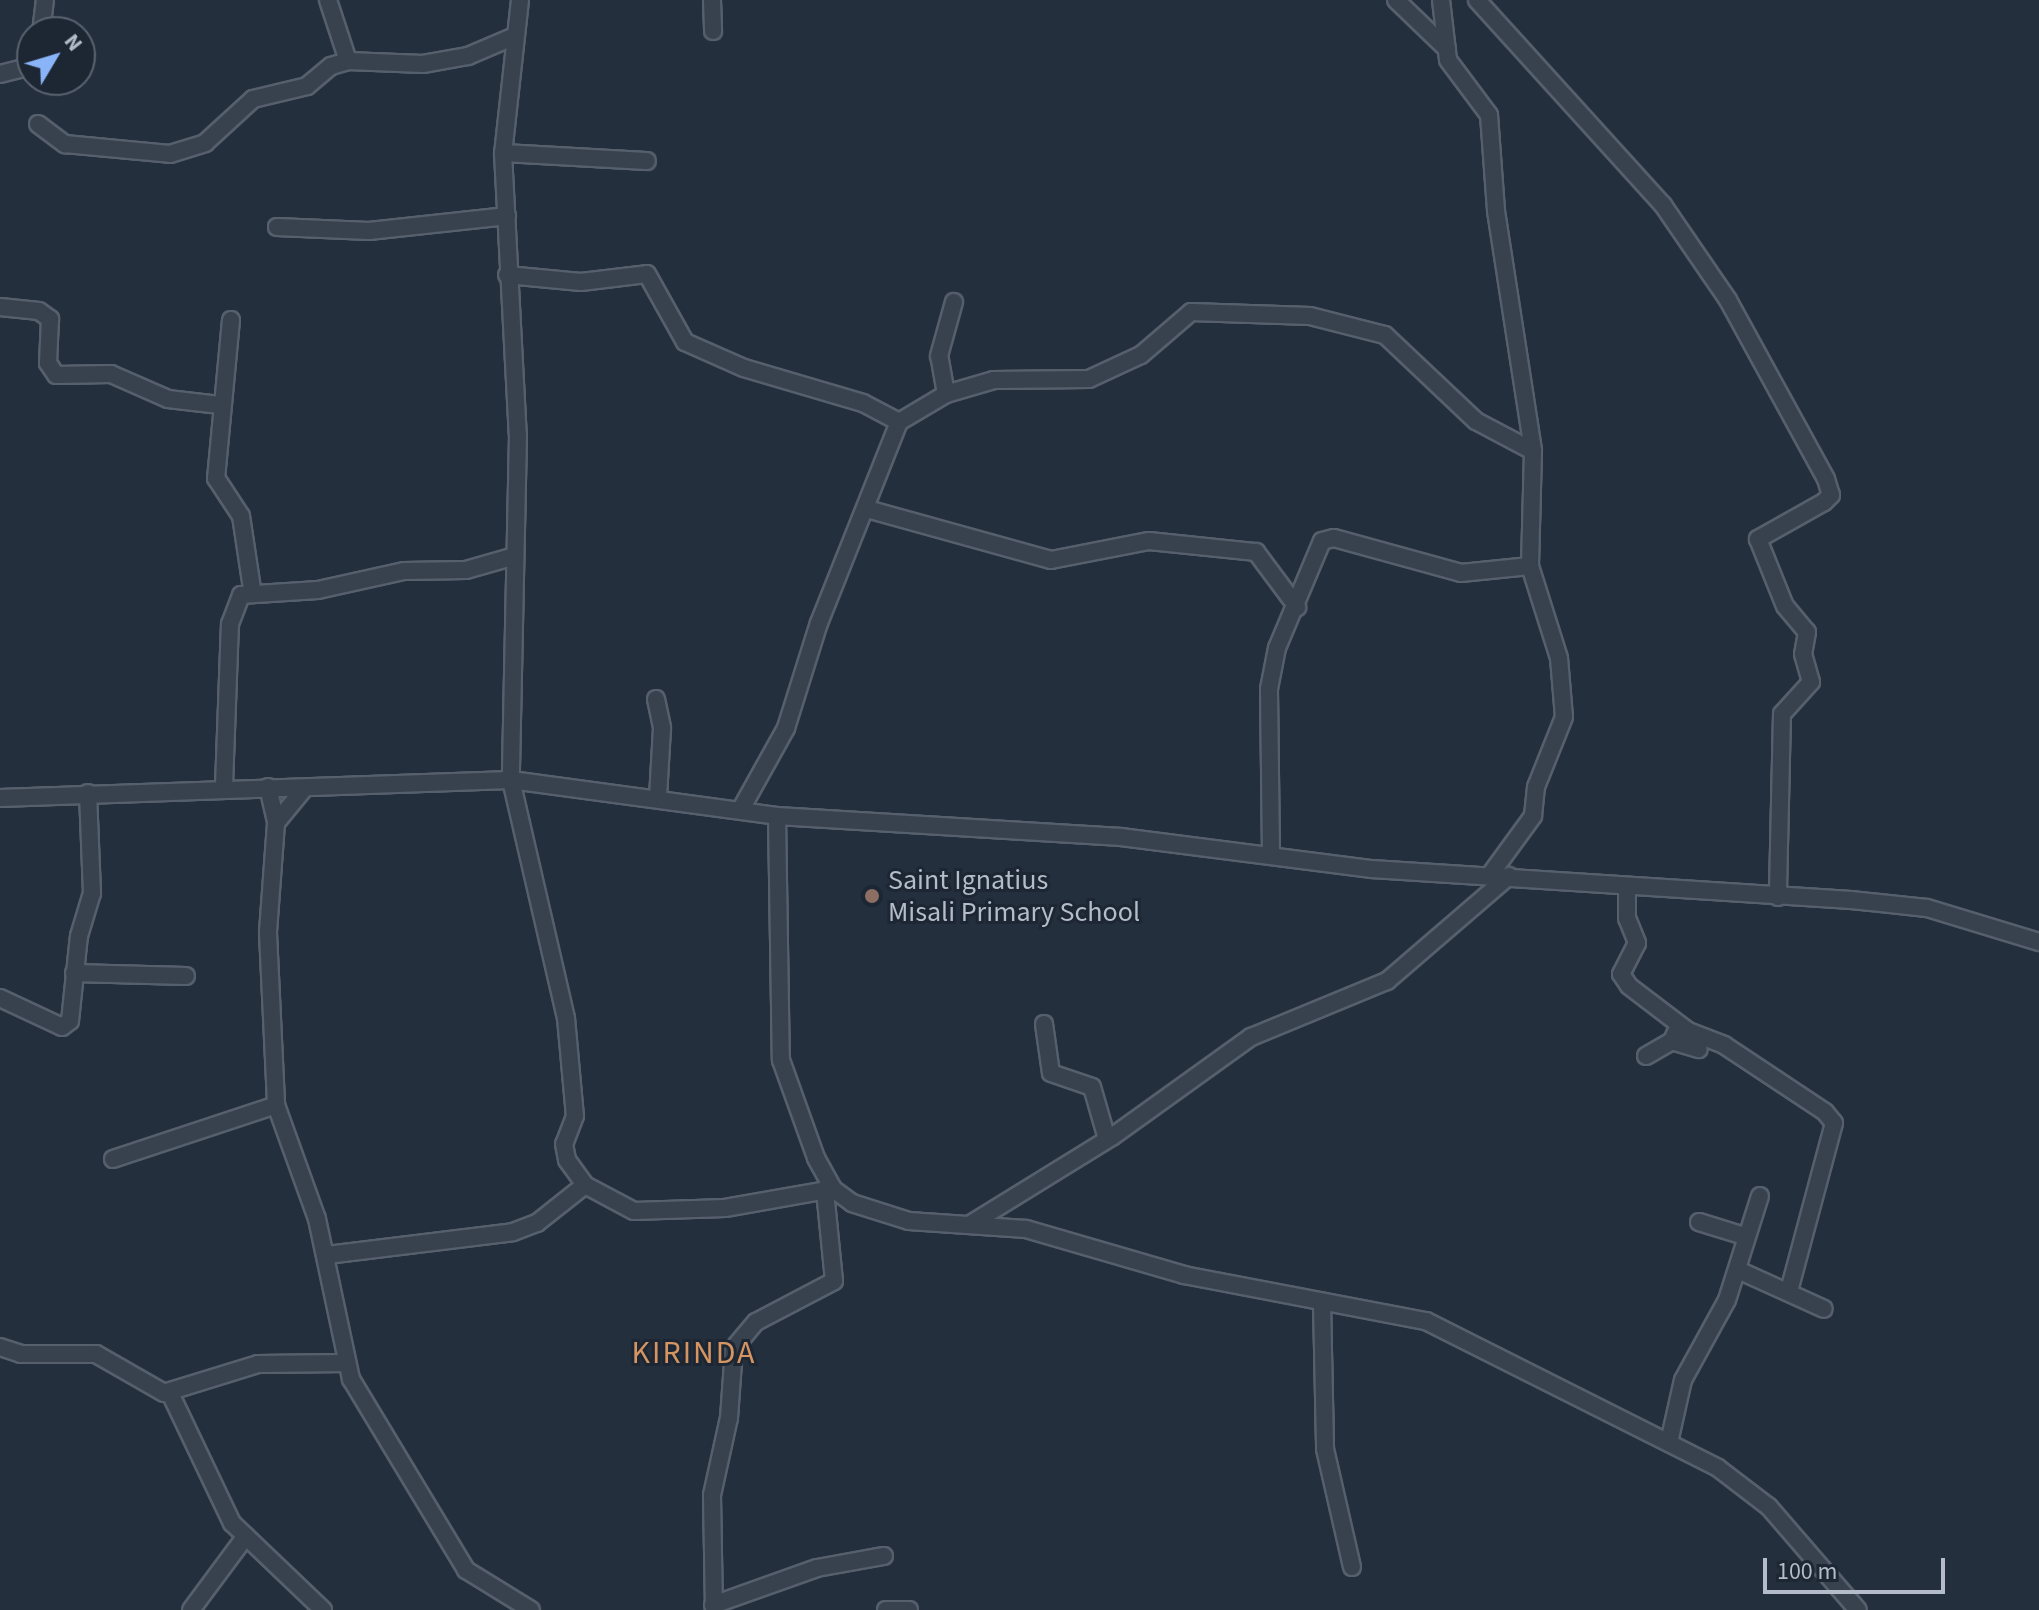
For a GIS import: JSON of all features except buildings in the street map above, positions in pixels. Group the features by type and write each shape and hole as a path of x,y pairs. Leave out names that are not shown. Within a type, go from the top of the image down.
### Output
{"street":[{"path":"328,0 348,61"},
{"path":"520,0 503,153 507,275 518,435 511,780 566,1018 575,1116 564,1144 567,1160 585,1185 620,1207 661,1212 829,1190 852,1203 909,1221 1026,1229 1184,1275 1426,1321 1670,1438 1769,1507 1858,1610"},
{"path":"712,0 713,31"},
{"path":"1396,0 1447,49"},
{"path":"1441,0 1447,49 1457,77 1478,95 1489,115 1496,211 1533,451 1530,566 1559,658 1564,717 1536,787 1533,816 1490,875"},
{"path":"1477,0 1663,205 1728,300 1826,479 1831,495 1824,502 1758,539 1785,606 1807,632 1803,654 1811,682 1782,714 1778,897"},
{"path":"38,124 65,144 170,154 205,143 253,99 307,86 348,61 423,64 468,56 515,36"},
{"path":"503,153 647,161"},
{"path":"277,227 369,231 507,216"},
{"path":"507,275 581,282 647,274 685,342 744,368 863,403 899,422"},
{"path":"946,394 939,356 954,302"},
{"path":"0,307 39,311 50,319 48,363 56,375 111,374 168,399 220,405"},
{"path":"741,809 786,728 819,623 867,509 899,422 946,394 994,380 1089,379 1141,355 1191,312 1310,316 1385,335 1476,421 1533,451"},
{"path":"231,320 220,405 216,478 241,516 252,589"},
{"path":"867,509 1051,560 1149,541 1256,552 1297,607"},
{"path":"1271,854 1269,689 1277,648 1297,607 1307,572 1329,537 1461,573 1530,566"},
{"path":"224,786 230,624 238,600 252,589 318,590 404,571 466,570 515,556"},
{"path":"656,699 662,728 658,797"},
{"path":"0,798 224,786 303,790 511,780 658,797 777,816 1121,837 1372,869 1509,876 1627,888 1927,908 2039,942"},
{"path":"268,787 276,823 268,933 276,1105 327,1255 347,1363 446,1544 491,1590 531,1610"},
{"path":"276,823 303,790"},
{"path":"0,998 66,1026 92,893 88,793"},
{"path":"777,816 781,1060 804,1133 829,1190 834,1281 756,1322 734,1348 729,1418 712,1495 714,1607 817,1568 884,1556"},
{"path":"968,1226 1107,1139 1251,1037 1338,1007 1387,981 1509,876"},
{"path":"1627,888 1627,918 1637,943 1621,974 1679,1025 1724,1045 1834,1123 1789,1291"},
{"path":"74,973 186,976"},
{"path":"1044,1024 1051,1073 1092,1087 1107,1139"},
{"path":"1646,1056 1672,1041 1679,1025"},
{"path":"1672,1041 1699,1049"},
{"path":"113,1159 276,1105"},
{"path":"327,1255 513,1232 537,1223 585,1185"},
{"path":"1670,1438 1683,1380 1738,1270 1744,1236 1760,1196"},
{"path":"1699,1222 1744,1236"},
{"path":"1738,1270 1824,1309"},
{"path":"1322,1302 1325,1449 1352,1567"},
{"path":"0,1347 21,1354 96,1354 148,1388 175,1398 200,1460 232,1523 323,1610"},
{"path":"175,1398 186,1386 258,1364 347,1363"},
{"path":"191,1610 246,1536"},
{"path":"886,1610 909,1610"}],"place":[{"name":"Saint Ignatius Misali Primary School","path":"872,896"}],"district":[{"name":"KIRINDA","path":"694,1353"}]}
